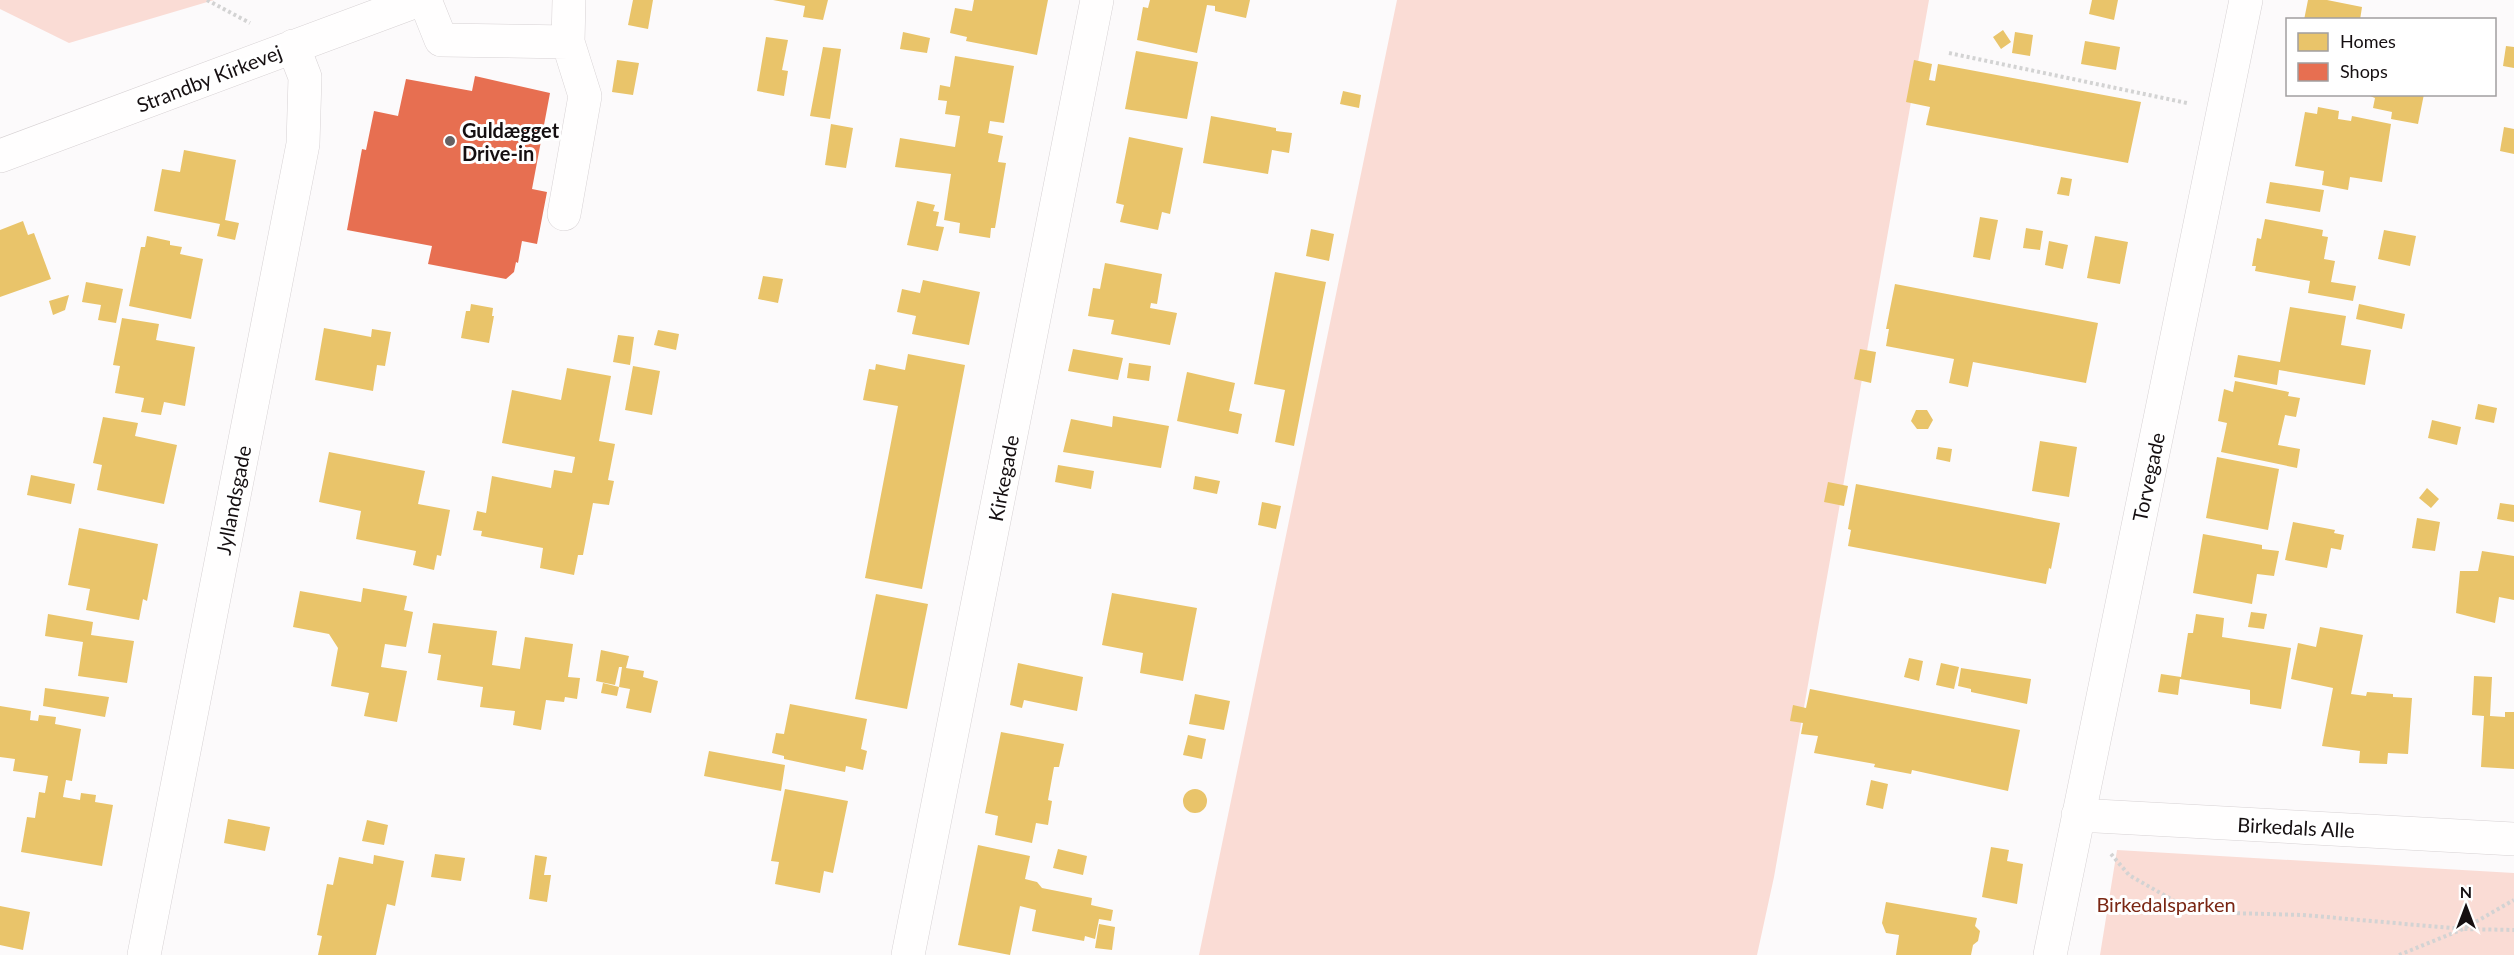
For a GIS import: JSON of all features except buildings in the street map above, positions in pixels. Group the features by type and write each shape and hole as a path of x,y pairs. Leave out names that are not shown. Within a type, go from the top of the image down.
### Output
{"street":[{"name":"Strandby Kirkevej","path":"0,156 419,0"},
{"path":"425,0 441,40 568,42"},
{"path":"564,214 585,96 568,42 569,0"},
{"name":"Kirkegade","path":"908,955 1097,0"},
{"name":"Torvegade","path":"2050,955 2246,0"},
{"name":"Jyllandsgade","path":"144,955 303,144 306,77 293,46"},
{"name":"Birkedals Alle","path":"2078,815 2514,839"}],"path":[{"path":"1950,54 2223,110"},
{"path":"2078,815 2129,875 2176,902 2229,913 2303,915 2463,929 2514,930"},
{"path":"2399,955 2463,929 2514,900"}],"green space":[{"path":"0,0 214,0 69,43 0,9"},
{"path":"1397,0 1929,0 1774,877 1757,955 1199,955"},
{"name":"Birkedalsparken","path":"2117,850 2514,873 2514,955 2100,955"}],"place":[{"name":"Guldægget Drive-in","path":"450,141"}]}
